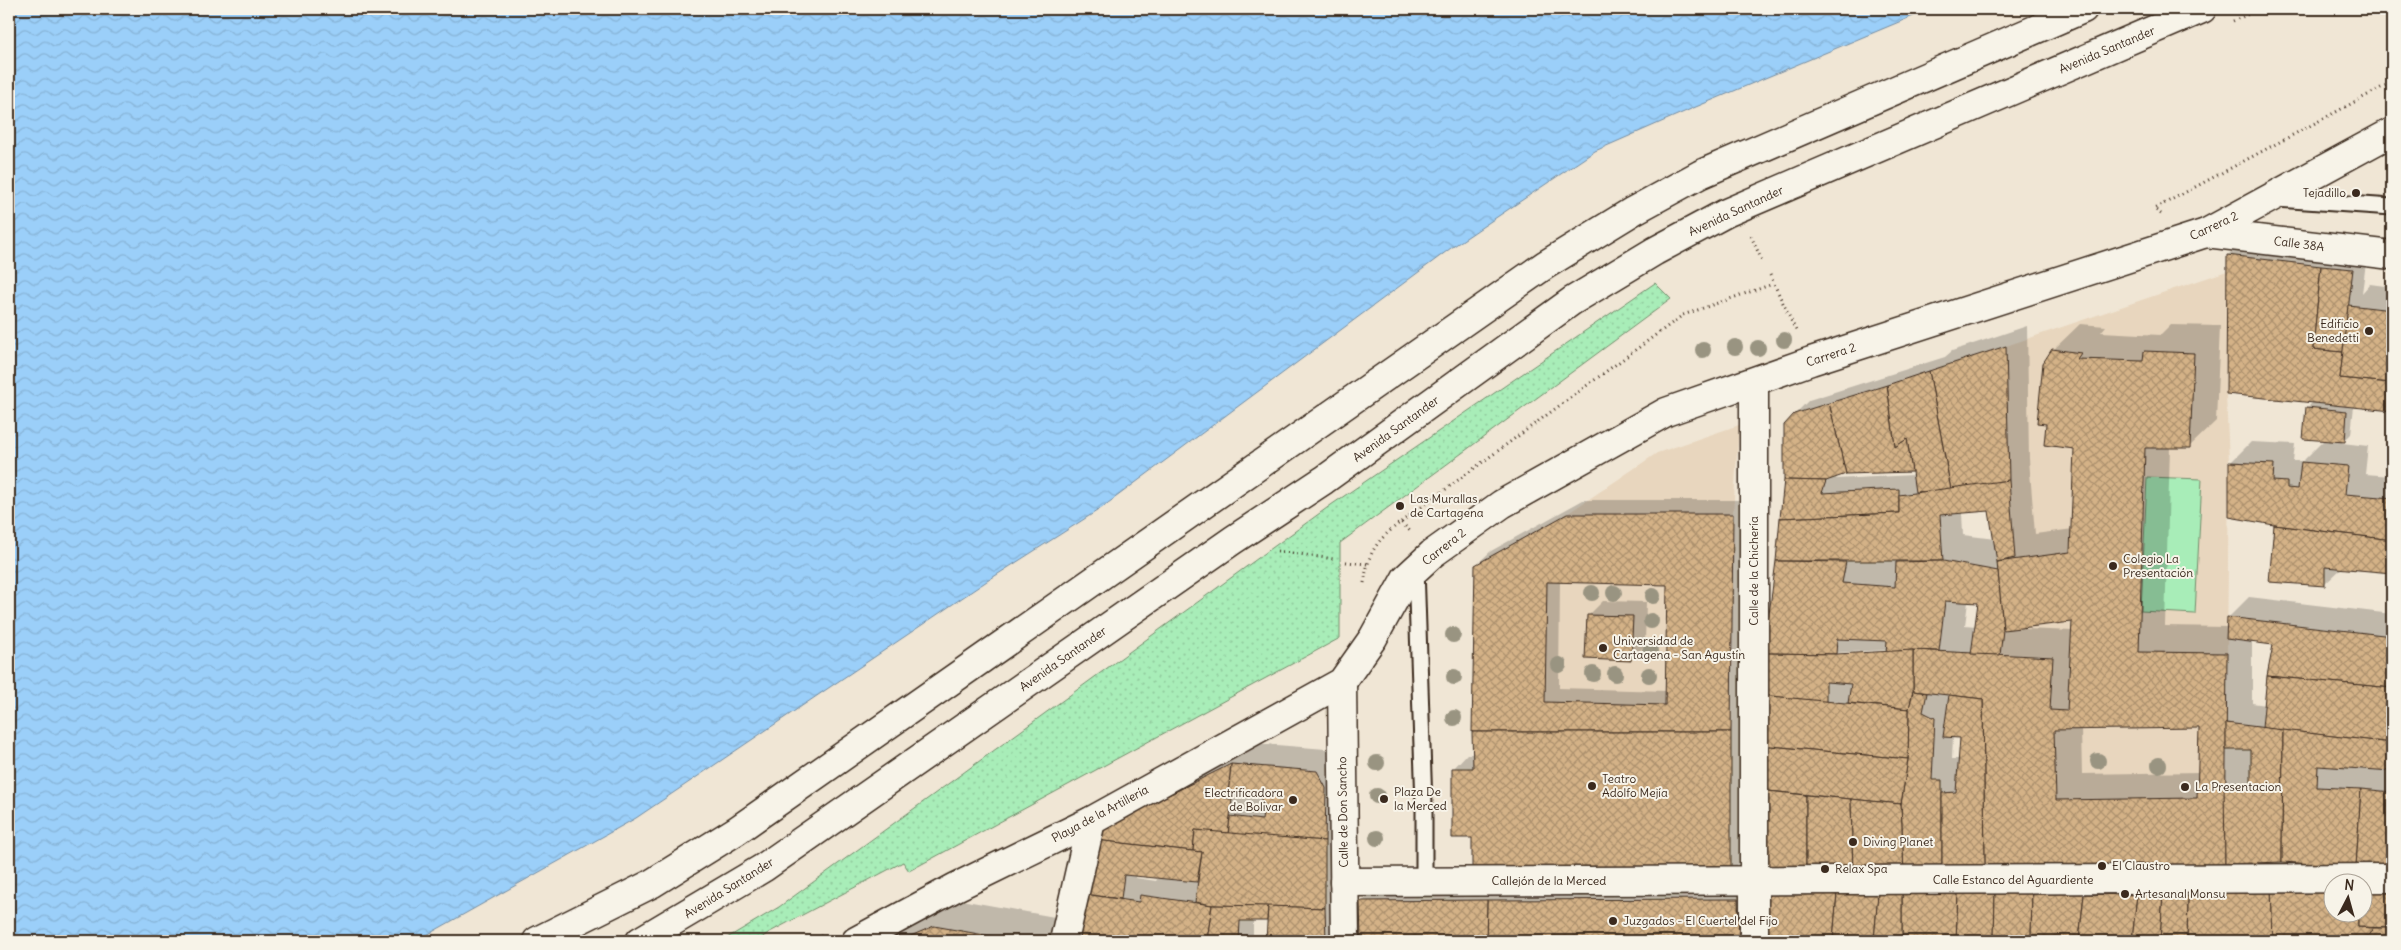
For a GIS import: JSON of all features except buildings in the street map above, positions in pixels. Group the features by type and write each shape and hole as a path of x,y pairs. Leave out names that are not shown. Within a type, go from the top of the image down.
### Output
{"street":[{"path":"537,941 651,884 736,830 1537,271 1633,211 1701,174 2083,9"},
{"name":"Avenida Santander","path":"640,941 763,868 1233,540 1324,480 1572,301 1655,251 1726,214 2202,9"},
{"name":"Carrera 2","path":"1342,682 1373,638 1406,578 1432,554 1502,504 1658,417 1811,361 2206,233 2392,132"},
{"name":"Calle 38A","path":"2206,233 2392,255"},
{"name":"Calle de la Chichería","path":"1754,382 1754,941"},
{"name":"Playa de la Artillería","path":"856,941 956,887 1091,821 1342,682"},
{"name":"Calle de Don Sancho","path":"1342,682 1346,941"},
{"path":"1064,941 1091,821"},
{"name":"Calle Estanco del Aguardiente","path":"1753,881 2392,878"},
{"name":"Callejón de la Merced","path":"1344,882 1753,881"}],"lane":[{"path":"2268,199 2392,207"},
{"path":"1416,568 1424,805 1424,882"}],"path":[{"path":"2224,25 2260,9"},
{"path":"2154,209 2392,82"},
{"path":"1742,240 1760,232"},
{"path":"1751,236 1763,263"},
{"path":"1770,275 1811,361"},
{"path":"1401,522 1683,315 1773,284"},
{"path":"1233,540 1266,549 1334,559"},
{"path":"1346,562 1367,564"}],"shaded area":[{"name":"Colegio La Presentación","path":"2227,271 2226,394 2229,462 2225,864 1985,868 1982,699 1913,691 1913,650 1971,654 2003,630 1997,562 2015,558 2008,459 2006,346"},
{"name":"Universidad de Cartagena - San Agustín","path":"1739,425 1733,514 1731,732 1472,732 1475,565 1567,514 1657,453"}],"green space":[{"path":"1655,283 1671,299 1340,543 1340,638 909,871 903,862 768,933 758,941 722,941 779,907 1331,505"},
{"path":"2147,477 2202,479 2195,614 2141,611"}],"water":[{"path":"9,9 1930,9 1595,151 1451,248 1100,509 987,581 636,818 416,941 9,941"}],"place":[{"name":"Tejadillo","path":"2356,193"},
{"name":"Edificio Benedetti","path":"2369,331"},
{"name":"Las Murallas de Cartagena","path":"1400,506"},
{"name":"Colegio La Presentación","path":"2113,566"},
{"name":"Universidad de Cartagena - San Agustín","path":"1603,648"},
{"name":"Teatro Adolfo Mejía","path":"1592,786"},
{"name":"La Presentacion","path":"2185,787"},
{"name":"Plaza De la Merced","path":"1384,799"},
{"name":"Electrificadora de Bolivar","path":"1293,800"},
{"name":"Diving Planet","path":"1853,842"},
{"name":"El Claustro","path":"2102,866"},
{"name":"Relax Spa","path":"1825,869"},
{"name":"Artesanal Monsu","path":"2125,894"},
{"name":"Juzgados - El Cuertel del Fijo","path":"1613,921"}]}
